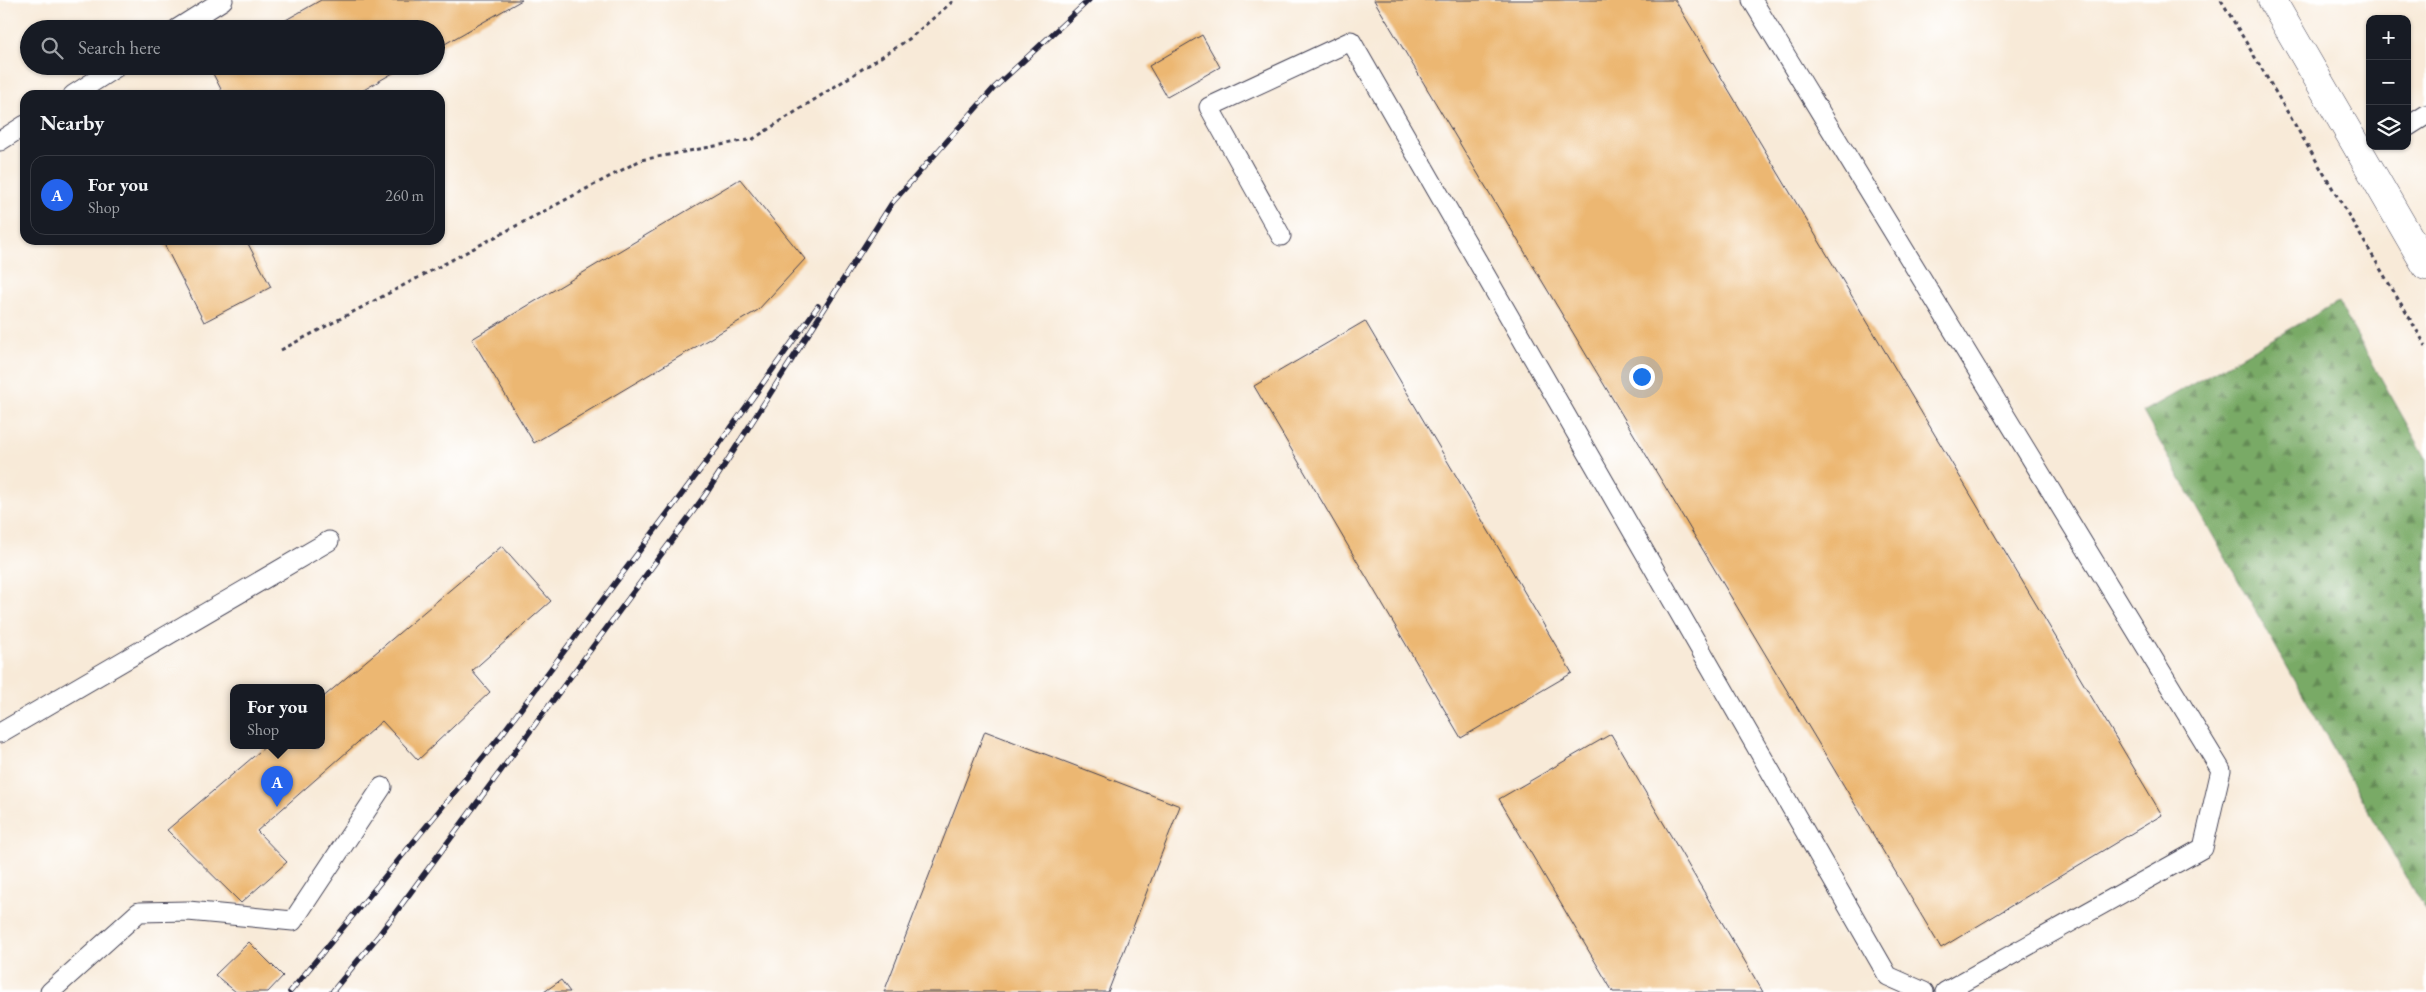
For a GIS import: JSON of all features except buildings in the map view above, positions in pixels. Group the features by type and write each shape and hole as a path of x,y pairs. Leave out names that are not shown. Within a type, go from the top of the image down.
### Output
{"street":[{"path":"2272,0 2369,151 2426,266"}],"lane":[{"path":"192,20 223,0"},
{"path":"1752,0 2221,770 2203,848 1945,992"},
{"path":"1281,236 1209,108 1351,41 1888,976 1924,992"},
{"path":"80,90 104,75"},
{"path":"2411,125 2426,116"},
{"path":"0,141 20,128"},
{"path":"0,733 329,541"},
{"path":"50,992 140,912 188,911 293,921 382,787"}],"path":[{"path":"281,350 641,160 753,139 909,39 952,2 951,0"},
{"path":"2221,0 2426,346"}],"green space":[{"path":"2338,302 2426,458 2426,912 2143,412"}],"railway":[{"path":"332,992 379,935 706,494 892,203 994,88 1089,0"},
{"path":"290,992 499,738 718,446 818,306"}],"place":[{"name":"For you","path":"277,807"}]}
